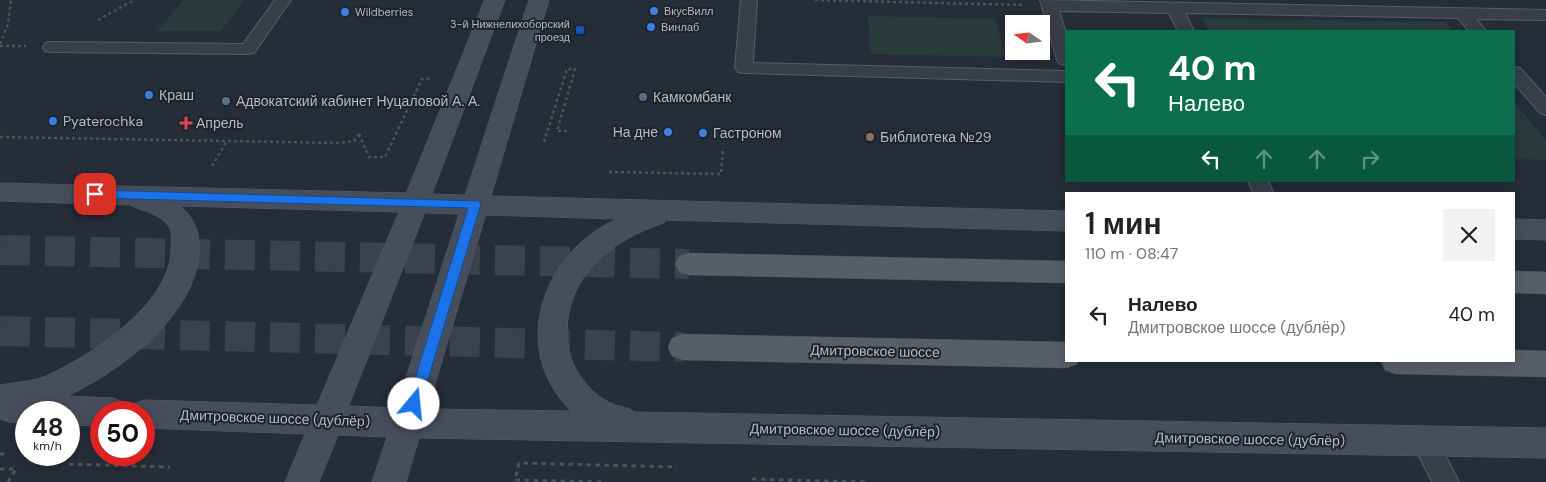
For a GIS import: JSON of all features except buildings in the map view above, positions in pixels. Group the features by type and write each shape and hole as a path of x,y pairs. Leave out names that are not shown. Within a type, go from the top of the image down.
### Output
{"main road":[{"path":"302,482 416,202 494,0"},
{"path":"389,482 540,0"},
{"path":"0,192 1065,221"},
{"path":"0,399 34,394 63,382 91,367 117,350 138,332 157,313 171,294 186,259 187,243 183,229 176,217 164,208 150,201 114,194"},
{"path":"646,426 606,418 587,405 571,389 559,371 553,351 550,331 553,311 558,292 568,274 581,258 597,244 635,222 682,212"},
{"path":"1515,229 1546,230"},
{"path":"689,264 1065,272"},
{"path":"1515,282 1546,283"},
{"name":"Дмитровское шоссе","path":"683,347 1065,354"},
{"path":"1446,362 1546,364"},
{"path":"0,408 90,411"},
{"name":"Дмитровское шоссе (дублёр)","path":"155,414 408,423 1546,443"}],"lane":[{"path":"51,47 248,49 283,0"},
{"path":"749,0 744,68 1065,77"},
{"path":"1065,57 1049,3 1175,9 1546,15"},
{"path":"1175,9 1186,30"},
{"path":"1463,14 1477,30"},
{"path":"1515,73 1546,110"},
{"path":"1426,442 1446,482"}],"path":[{"path":"0,44 8,24 11,0"},
{"path":"814,0 1049,3"},
{"path":"544,142 567,69 575,69 557,131 568,131"},
{"path":"0,137 339,143 354,141 359,134 368,157 385,157 422,79 433,79 429,88"},
{"path":"219,166 210,166 227,141"},
{"path":"609,172 721,174 723,148"},
{"path":"0,454 7,454"},
{"path":"601,482 515,480 519,463 677,467"},
{"path":"80,464 170,467"},
{"path":"0,469 16,469 8,482"},
{"path":"752,479 866,482"}],"shaded area":[{"path":"183,0 245,0 221,31 157,31"},
{"path":"868,16 996,19 1005,57 870,54"},
{"path":"1202,18 1445,22 1452,30 1208,30"},
{"path":"1515,103 1546,140 1546,160 1515,159"}],"tunnel":[{"path":"0,250 689,264"},
{"path":"0,331 683,347"}],"place":[{"name":"ВкусВилл","path":"654,11"},
{"name":"Wildberries","path":"345,12"},
{"name":"Винлаб","path":"651,27"},
{"name":"3-й Нижнелихоборский проезд","path":"580,30"},
{"name":"Краш","path":"149,95"},
{"name":"Камкомбанк","path":"643,97"},
{"name":"Адвокатский кабинет Нуцаловой А. А.","path":"226,101"},
{"name":"Pyaterochka","path":"53,121"},
{"name":"Апрель","path":"186,123"},
{"name":"На дне","path":"668,132"},
{"name":"Гастроном","path":"703,133"},
{"name":"Библиотека №29","path":"870,137"}],"route":[{"path":"95,194 475,204 414,404"}]}
